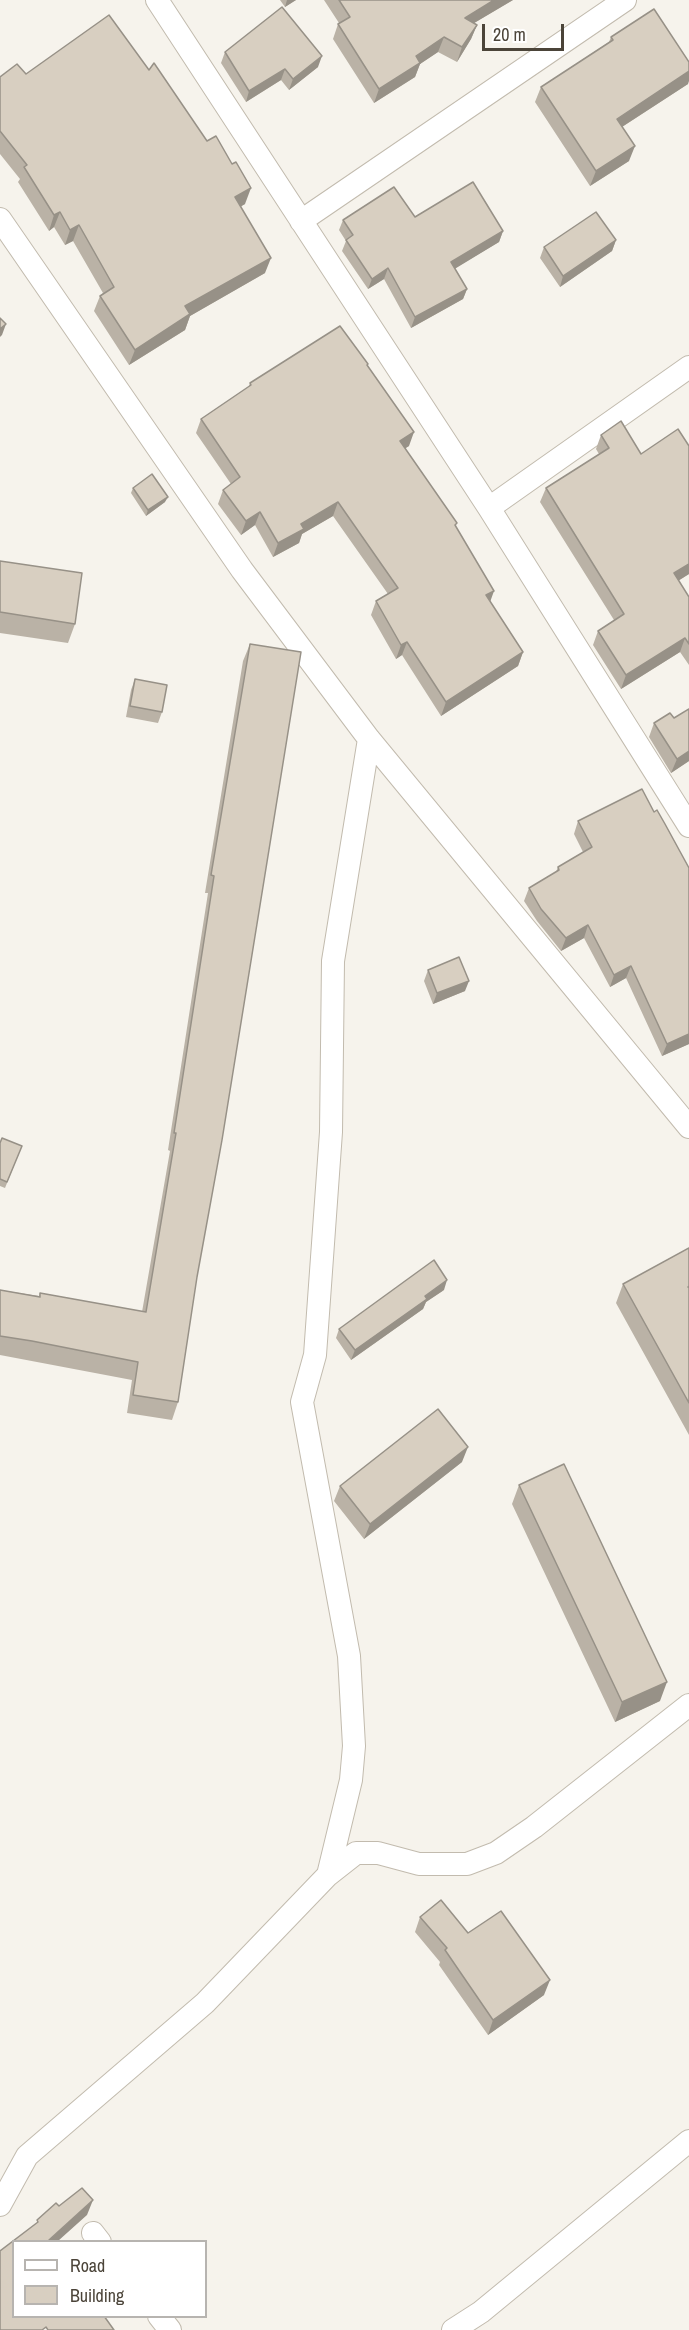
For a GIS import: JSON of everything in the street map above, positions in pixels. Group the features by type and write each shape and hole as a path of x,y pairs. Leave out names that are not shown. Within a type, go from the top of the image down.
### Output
{"street":[{"path":"157,0 489,508 689,826"},
{"path":"301,221 625,0"},
{"path":"0,219 242,570 369,739 689,1127"},
{"path":"489,508 689,368"},
{"path":"328,1875 352,1768 354,1746 349,1656 302,1402 315,1355 331,1131 333,961 369,739"},
{"path":"0,2205 27,2156 205,2003 328,1875 356,1853 378,1853 419,1864 467,1864 496,1853 534,1827 689,1705"},
{"path":"453,2330 490,2304 689,2141"},
{"path":"161,2318 170,2330"}],"building":[{"path":"339,0 494,0 465,18 477,25 462,47 444,37 416,56 420,63 379,89 338,24 350,17"},
{"path":"282,7 322,56 293,79 285,69 249,91 225,52"},
{"path":"654,9 689,62 689,71 617,119 635,146 596,171 541,87 613,40 611,37"},
{"path":"109,15 149,70 154,63 207,141 216,136 232,164 236,162 251,188 235,197 271,258 185,306 190,314 135,350 100,296 114,287 79,225 70,230 60,212 54,215 24,167 27,165 0,131 0,77 17,64 26,74"},
{"path":"473,182 503,231 451,262 467,289 415,317 388,268 372,279 346,240 353,235 343,220 394,187 415,217"},
{"path":"596,212 616,240 563,276 544,247"},
{"path":"0,318 6,324 0,329"},
{"path":"340,326 414,432 400,441 457,523 455,525 494,591 486,595 523,652 446,702 407,642 401,645 376,601 398,588 338,502 301,524 304,529 278,543 260,512 246,521 223,490 240,477 201,419 251,385 250,383"},
{"path":"621,421 641,454 678,429 689,446 689,564 674,573 689,597 689,644 685,638 626,675 598,631 624,614 546,488 609,448 601,435"},
{"path":"152,474 168,497 148,510 133,488"},
{"path":"0,561 82,573 75,624 0,612"},
{"path":"250,644 301,652 178,1402 133,1395 138,1362 0,1336 0,1290 40,1297 40,1293 146,1312 176,1133 174,1133 214,876 211,875"},
{"path":"135,679 167,685 162,712 130,706"},
{"path":"689,709 689,751 677,759 654,723 670,713 674,718"},
{"path":"642,789 654,812 657,810 689,868 689,1034 667,1044 631,966 614,975 588,925 566,938 541,909 529,888 592,847 578,821"},
{"path":"459,957 469,981 437,993 428,970"},
{"path":"2,1138 22,1146 7,1182 0,1179"},
{"path":"689,1248 688,1287 689,1403 623,1284"},
{"path":"434,1260 447,1280 425,1296 427,1299 355,1350 339,1329"},
{"path":"438,1409 468,1447 370,1524 340,1486"},
{"path":"564,1464 667,1682 622,1702 519,1485"},
{"path":"441,1900 468,1933 501,1911 550,1980 493,2020 445,1950 447,1948 420,1917"},
{"path":"82,2188 93,2200 49,2240 14,2240 38,2222 37,2220 56,2203 59,2206"},
{"path":"12,2242 12,2318 105,2318 114,2330 48,2330 46,2327 42,2330 0,2330 0,2251"}]}
